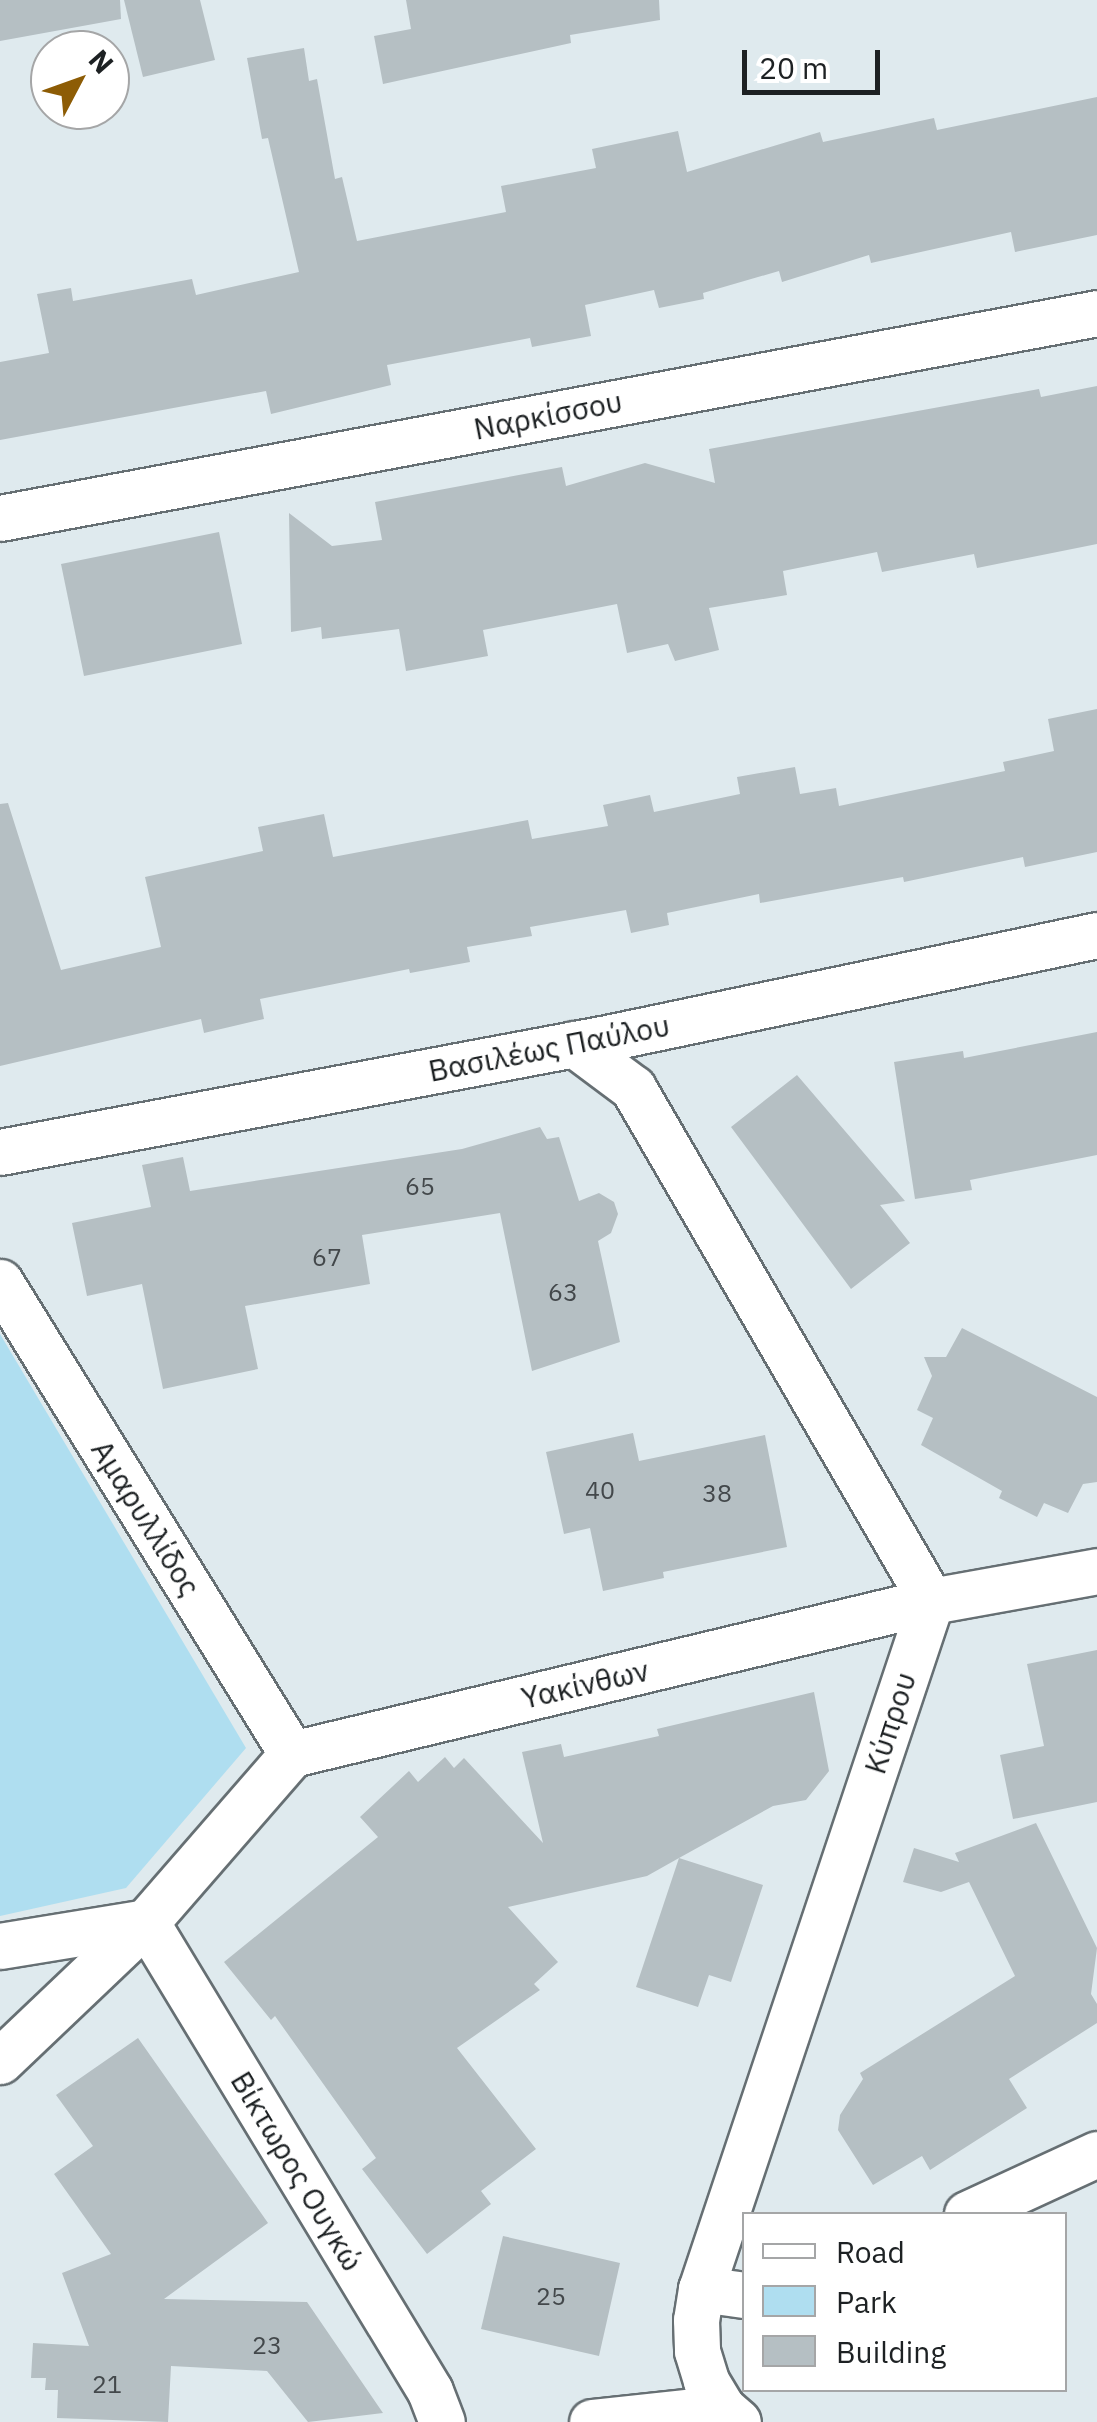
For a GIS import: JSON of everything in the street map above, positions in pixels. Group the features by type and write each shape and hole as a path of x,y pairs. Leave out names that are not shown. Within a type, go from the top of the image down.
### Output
{"street":[{"name":"Ναρκίσσου","path":"0,518 1097,313"},
{"name":"Βασιλέως Παύλου","path":"0,1152 574,1044 1097,935"},
{"path":"633,1088 653,1028"},
{"path":"574,1044 633,1088 930,1602"},
{"name":"Αμαρυλλίδος","path":"0,1282 292,1754"},
{"name":"Υακίνθων","path":"292,1754 930,1602 1097,1571"},
{"name":"Κύπρου","path":"747,2212 930,1602"},
{"path":"0,2060 146,1922 292,1754"},
{"path":"0,1946 146,1922"},
{"name":"Βίκτωρος Ουγκώ","path":"146,1922 430,2391 442,2422"},
{"path":"970,2212 1097,2154"},
{"name":"Κύπρου","path":"730,2415 706,2381 697,2351 696,2320 723,2292 742,2229"},
{"path":"592,2422 730,2415"}],"green space":[{"path":"0,1334 246,1748 126,1888 0,1916"}],"building":[{"path":"0,0 120,0 121,19 60,30 30,30 30,36 0,41"},
{"path":"124,0 200,0 215,60 143,77"},
{"path":"406,0 659,0 660,20 570,35 571,43 383,84 374,36 411,29"},
{"path":"304,48 309,81 317,79 335,179 342,177 357,241 506,212 501,186 596,168 592,149 678,131 687,172 820,132 823,142 934,118 937,130 1097,97 1097,235 1015,252 1011,232 871,263 869,255 782,282 779,271 703,293 704,299 659,308 654,290 585,305 591,336 532,347 530,338 387,365 391,385 271,414 266,391 0,440 0,362 49,353 37,294 71,288 73,301 192,279 196,295 299,272 268,138 262,139 247,58"},
{"path":"1097,386 1097,544 977,568 974,554 882,572 877,552 783,571 787,595 709,608 719,650 675,661 668,644 627,653 617,604 483,630 488,656 406,671 399,629 322,639 321,627 291,632 289,513 332,546 382,540 375,502 562,467 566,486 645,463 715,483 709,449 1039,389 1041,397"},
{"path":"219,532 242,644 84,676 61,564"},
{"path":"1097,709 1097,852 1025,867 1023,857 904,882 903,877 760,903 759,894 667,913 669,925 631,933 626,910 530,927 532,936 467,947 470,962 410,973 409,969 260,999 264,1019 204,1033 201,1019 0,1066 0,804 8,803 61,970 161,947 145,877 263,851 258,827 324,814 333,857 528,820 532,839 608,826 603,805 650,795 654,812 740,794 737,777 795,767 800,794 836,788 839,806 1005,771 1003,762 1054,751 1048,719"},
{"path":"1097,1032 1097,1155 970,1180 972,1190 915,1199 894,1062 963,1051 964,1058"},
{"path":"797,1075 905,1201 880,1205 910,1243 851,1289 731,1127"},
{"path":"540,1127 547,1139 559,1137 579,1201 599,1193 614,1202 618,1214 611,1233 598,1241 620,1342 532,1371 500,1213 362,1235 370,1284 245,1306 258,1369 163,1389 142,1284 87,1296 72,1223 151,1207 142,1165 183,1157 190,1191 462,1149"},
{"path":"962,1328 1097,1397 1097,1482 1083,1484 1068,1513 1044,1503 1037,1517 999,1498 1002,1491 921,1445 933,1418 917,1410 932,1376 924,1357 946,1357"},
{"path":"633,1433 639,1461 765,1435 787,1547 663,1572 664,1578 603,1591 590,1528 564,1534 546,1452"},
{"path":"1097,1650 1097,1802 1013,1819 1000,1755 1044,1746 1027,1664"},
{"path":"814,1692 829,1771 806,1800 773,1806 647,1876 508,1907 558,1962 534,1984 540,1990 457,2048 536,2149 481,2191 491,2204 427,2254 362,2169 376,2158 275,2016 271,2020 224,1962 378,1837 360,1817 409,1771 418,1782 445,1757 454,1768 464,1758 543,1843 522,1752 561,1744 564,1757 659,1736 657,1729"},
{"path":"1036,1823 1097,1948 1091,1994 1097,2004 1097,2023 1009,2079 1027,2108 930,2170 922,2156 873,2185 838,2130 840,2115 863,2079 860,2073 1015,1976 969,1882 941,1892 903,1882 914,1848 959,1862 955,1853"},
{"path":"679,1858 763,1885 731,1982 709,1975 698,2007 636,1987"},
{"path":"138,2038 268,2223 164,2299 307,2302 383,2413 308,2422 267,2371 171,2366 168,2422 57,2418 58,2390 45,2390 46,2378 31,2378 33,2343 89,2346 62,2273 111,2254 54,2174 93,2146 56,2095"},
{"path":"503,2236 620,2263 599,2356 481,2329"}]}
